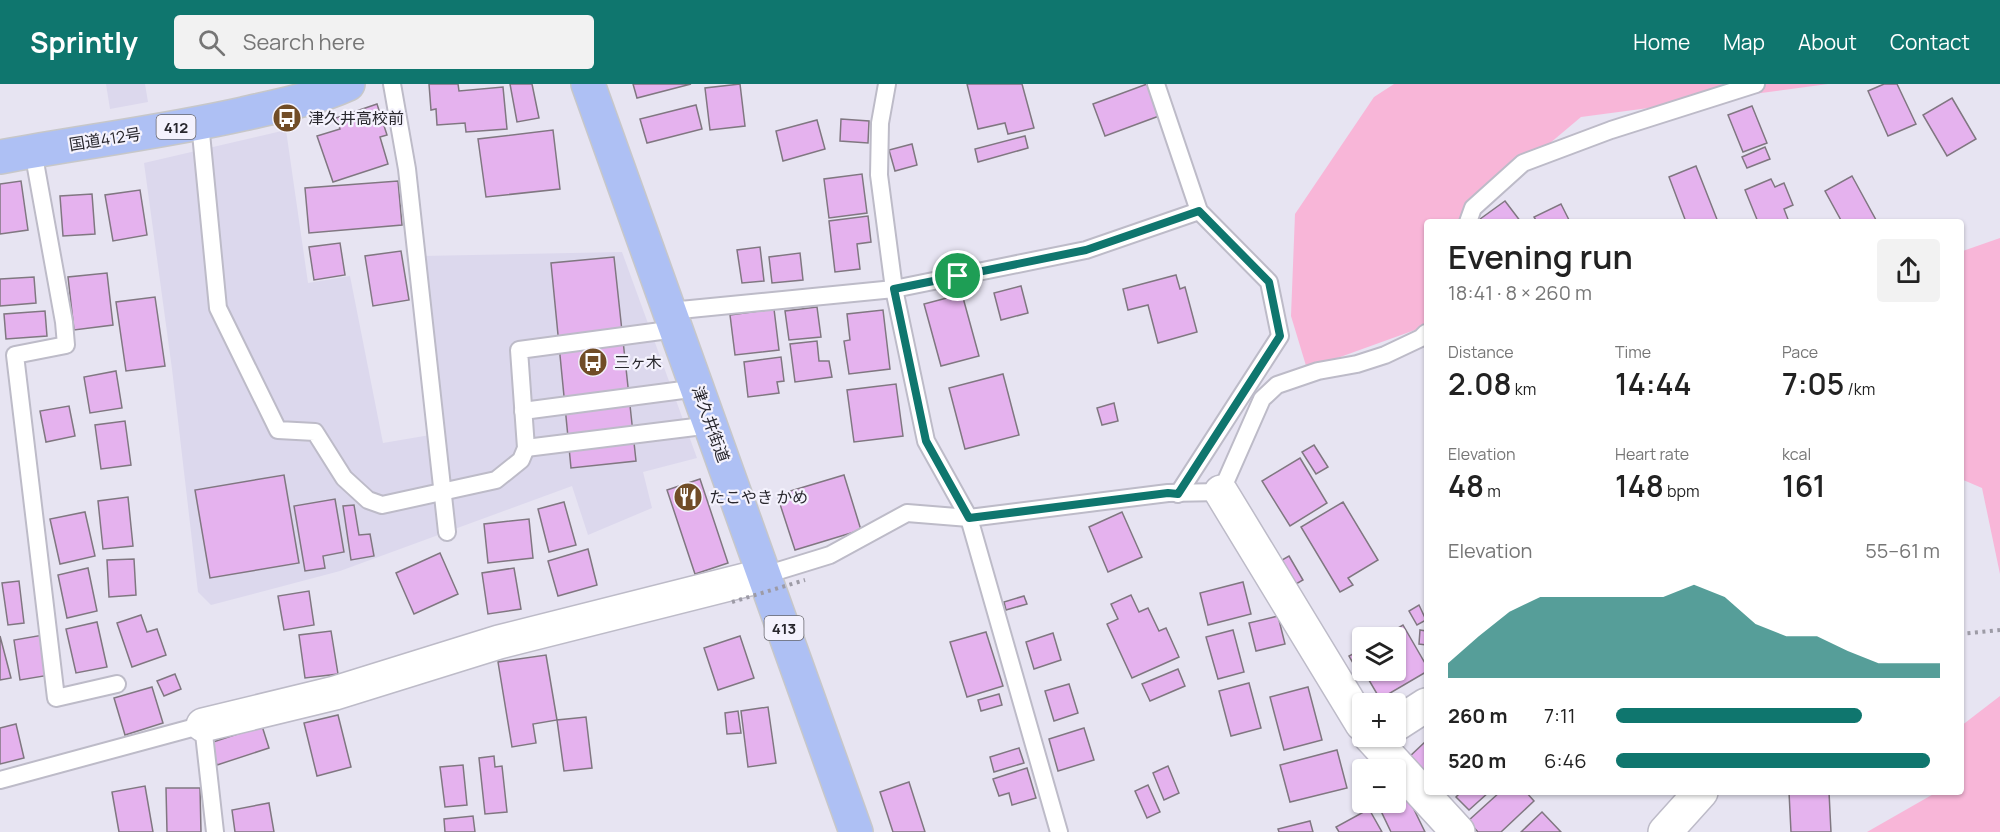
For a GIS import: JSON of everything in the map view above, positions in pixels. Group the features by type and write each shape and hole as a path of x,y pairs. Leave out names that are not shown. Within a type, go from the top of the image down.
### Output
{"highway":[{"name":"国道412号","path":"0,157 200,123 280,105 333,91 348,84"},
{"name":"津久井街道","path":"588,84 856,832"}],"street":[{"path":"1221,492 1352,697"},
{"path":"203,725 335,693 499,642 765,575"},
{"path":"1406,716 1424,706"},
{"path":"1387,747 1424,791"},
{"path":"1427,795 1458,832"},
{"path":"1665,832 1698,795"}],"lane":[{"path":"392,84 407,169 447,532"},
{"path":"887,84 880,123 879,175 894,289 926,441 969,518 1059,832"},
{"path":"1156,84 1199,211 1269,282 1280,336 1178,494"},
{"path":"1469,219 1473,208 1523,163 1611,130 1756,84"},
{"path":"200,123 218,308 278,430 315,432 344,478 368,500 382,505 496,480 521,460 526,448 519,350 673,320 894,289 1086,250 1199,211"},
{"path":"33,151 64,322 66,345 15,355 56,698 117,684"},
{"path":"765,575 830,555 907,513 969,518 1168,493 1221,492 1262,399 1277,385 1318,371 1357,364 1385,355 1424,335"},
{"path":"523,411 698,388"},
{"path":"526,448 711,425"},
{"path":"0,780 203,725 215,832"}],"path":[{"path":"732,602 805,580"},
{"path":"1964,634 2000,630"}],"shaded area":[{"path":"106,84 145,84 148,102 110,109"},
{"path":"1394,84 1828,84 1581,117 1473,208 1469,219 1424,219 1424,327 1307,369 1291,316 1295,214 1374,97"},
{"path":"286,130 308,283 350,276 383,443 436,434 422,256 622,252 697,458 643,472 652,508 588,535 572,486 340,571 211,605 198,592 172,369 144,163"},
{"path":"2000,238 2000,574 1982,488 1964,480 1964,251"},
{"path":"2000,696 2000,832 1867,832 1932,795 1964,795 1964,724"}],"building":[{"path":"429,84 458,84 459,91 503,87 507,129 466,132 465,123 437,125 436,109 431,110"},
{"path":"510,84 532,84 539,118 517,122"},
{"path":"633,84 691,84 637,98"},
{"path":"740,84 745,126 710,130 705,88"},
{"path":"967,84 1022,84 1034,128 1008,134 1005,123 978,129"},
{"path":"1147,84 1159,116 1105,136 1093,104"},
{"path":"1884,84 1897,84 1916,124 1888,136 1868,91"},
{"path":"1952,98 1976,139 1947,156 1923,115"},
{"path":"377,104 387,135 380,137 388,164 333,182 317,136 340,129 336,118"},
{"path":"696,105 702,129 647,143 640,119"},
{"path":"1752,106 1767,143 1743,152 1728,115"},
{"path":"841,119 869,121 868,143 840,141"},
{"path":"817,120 825,149 783,161 776,131"},
{"path":"553,130 560,189 486,197 478,139"},
{"path":"1025,136 1028,148 978,162 975,149"},
{"path":"912,144 917,165 895,171 889,150"},
{"path":"1765,147 1770,159 1747,168 1742,157"},
{"path":"1696,166 1717,219 1685,219 1669,177"},
{"path":"862,174 867,213 829,218 824,179"},
{"path":"1852,176 1875,219 1840,219 1825,191"},
{"path":"1771,179 1775,187 1784,183 1793,205 1784,209 1788,219 1757,219 1745,190"},
{"path":"21,181 28,230 0,234 0,184"},
{"path":"398,181 402,225 309,233 305,188"},
{"path":"140,190 147,235 113,241 105,195"},
{"path":"92,194 95,234 63,236 60,196"},
{"path":"1505,201 1519,219 1480,219"},
{"path":"1561,204 1568,219 1535,219 1534,217"},
{"path":"868,216 871,242 857,244 860,269 835,272 829,221"},
{"path":"340,243 345,275 314,280 309,247"},
{"path":"760,247 764,281 742,283 737,250"},
{"path":"401,251 409,300 373,306 365,256"},
{"path":"800,253 803,280 772,283 769,257"},
{"name":"三ヶ木","path":"614,257 636,461 571,468 551,263"},
{"path":"107,273 113,325 74,330 68,277"},
{"path":"1176,275 1180,289 1185,287 1197,332 1158,343 1148,305 1128,310 1123,289"},
{"path":"34,277 36,303 0,306 0,279"},
{"path":"1021,286 1028,313 1001,320 994,293"},
{"path":"962,294 979,356 941,366 924,304"},
{"path":"155,297 165,366 126,371 116,302"},
{"path":"817,307 821,337 789,340 785,311"},
{"path":"774,309 779,350 735,355 730,315"},
{"path":"883,310 890,369 849,374 844,341 850,340 847,314"},
{"path":"45,311 47,336 6,339 4,314"},
{"path":"817,341 819,361 829,361 832,377 795,382 790,344"},
{"path":"781,357 784,381 777,382 779,393 748,397 744,362"},
{"path":"116,371 122,408 90,413 84,377"},
{"path":"1003,374 1019,435 965,449 949,388"},
{"path":"896,384 903,436 854,442 847,390"},
{"path":"1114,403 1118,421 1102,425 1097,408"},
{"path":"69,406 75,436 46,442 40,411"},
{"path":"125,421 131,465 101,469 95,425"},
{"path":"1314,445 1328,467 1316,474 1302,452"},
{"path":"1300,458 1327,503 1290,526 1262,481"},
{"path":"284,475 299,563 210,578 195,490"},
{"path":"844,475 861,530 795,550 777,495"},
{"path":"700,479 728,563 695,574 667,490"},
{"path":"128,497 133,546 103,549 98,501"},
{"path":"335,499 344,552 323,556 325,568 305,571 294,506"},
{"path":"564,502 576,545 549,552 538,509"},
{"path":"1343,502 1378,560 1348,578 1353,585 1340,592 1301,527"},
{"path":"354,505 359,535 370,534 374,556 351,560 343,506"},
{"path":"85,512 95,556 60,564 50,519"},
{"path":"1122,512 1142,557 1108,572 1089,527"},
{"path":"529,519 533,558 488,563 484,524"},
{"path":"588,549 597,585 558,596 548,561"},
{"path":"440,553 458,594 414,614 396,573"},
{"path":"1289,556 1303,580 1289,588 1275,564"},
{"path":"134,559 136,595 109,597 107,560"},
{"path":"88,568 97,611 67,618 58,575"},
{"path":"514,568 521,609 488,614 482,573"},
{"path":"19,581 24,623 8,625 2,583"},
{"path":"1243,582 1251,614 1208,625 1200,593"},
{"path":"309,591 314,625 284,630 278,596"},
{"path":"1131,595 1139,612 1148,608 1159,631 1166,628 1179,657 1132,678 1107,624 1118,619 1111,604"},
{"path":"1024,596 1027,604 1006,610 1004,602"},
{"path":"1419,605 1424,621 1417,625 1409,611"},
{"path":"141,615 147,632 157,629 166,655 132,667 117,623"},
{"path":"1278,616 1285,644 1256,651 1249,623"},
{"path":"97,622 107,667 76,673 66,629"},
{"path":"1233,630 1244,672 1218,679 1206,637"},
{"path":"1406,630 1424,662 1424,673 1390,693 1376,693 1370,681 1406,681"},
{"path":"1420,630 1424,631 1424,645 1419,644"},
{"path":"331,631 338,674 305,678 299,635"},
{"path":"986,632 1003,686 967,697 950,642"},
{"path":"1053,633 1061,660 1034,669 1026,642"},
{"path":"43,635 50,675 20,680 14,640"},
{"path":"0,636 11,678 0,680"},
{"path":"740,636 754,678 718,690 704,648"},
{"path":"546,655 557,720 533,724 536,743 512,747 498,662"},
{"path":"1178,669 1185,686 1150,701 1142,684"},
{"path":"175,674 181,689 164,696 157,681"},
{"path":"1249,683 1261,728 1231,736 1219,691"},
{"path":"1069,684 1078,713 1054,721 1045,691"},
{"path":"152,687 163,723 125,735 114,698"},
{"path":"1308,687 1322,740 1284,750 1270,697"},
{"path":"999,694 1002,705 981,711 978,700"},
{"path":"768,707 776,763 748,767 741,711"},
{"path":"738,711 741,733 727,734 725,713"},
{"path":"338,715 351,767 317,776 304,723"},
{"path":"586,717 592,768 564,771 557,720"},
{"path":"16,724 24,758 0,764 0,728"},
{"path":"262,726 269,748 217,765 210,743"},
{"path":"1084,728 1094,760 1058,771 1049,739"},
{"path":"1424,743 1424,773 1407,759"},
{"path":"1019,748 1024,763 994,772 990,757"},
{"path":"1337,750 1347,788 1290,802 1280,765"},
{"path":"494,756 495,767 502,766 507,812 485,814 479,758"},
{"path":"463,765 467,805 445,807 440,767"},
{"path":"1168,766 1179,793 1164,800 1153,773"},
{"path":"1027,768 1036,798 1012,805 1009,793 999,796 993,779"},
{"path":"909,782 925,832 893,832 880,792"},
{"path":"1148,785 1160,812 1147,818 1135,791"},
{"path":"145,786 153,832 119,832 112,792"},
{"path":"166,788 200,788 201,832 167,832"},
{"path":"1458,795 1486,795 1469,810 1456,797"},
{"path":"1497,795 1529,795 1534,801 1501,832 1478,832 1468,821"},
{"path":"1789,795 1829,795 1831,832 1791,832"},
{"path":"1406,796 1425,832 1391,832 1382,813 1406,813"},
{"path":"269,803 274,832 235,832 232,810"},
{"path":"1542,812 1561,832 1521,832"},
{"path":"1362,813 1371,813 1382,832 1339,832 1336,827"},
{"path":"473,816 475,832 445,832 444,819"},
{"path":"1310,821 1313,832 1279,832 1278,829"}],"place":[{"name":"津久井高校前","path":"287,118"},
{"name":"三ヶ木","path":"593,362"},
{"name":"たこやき かめ","path":"688,497"}],"route":[{"path":"1199,211 1269,282 1280,336 1178,494 1168,493 969,518 926,441 894,289 958,276 1086,250 1199,211"}]}
